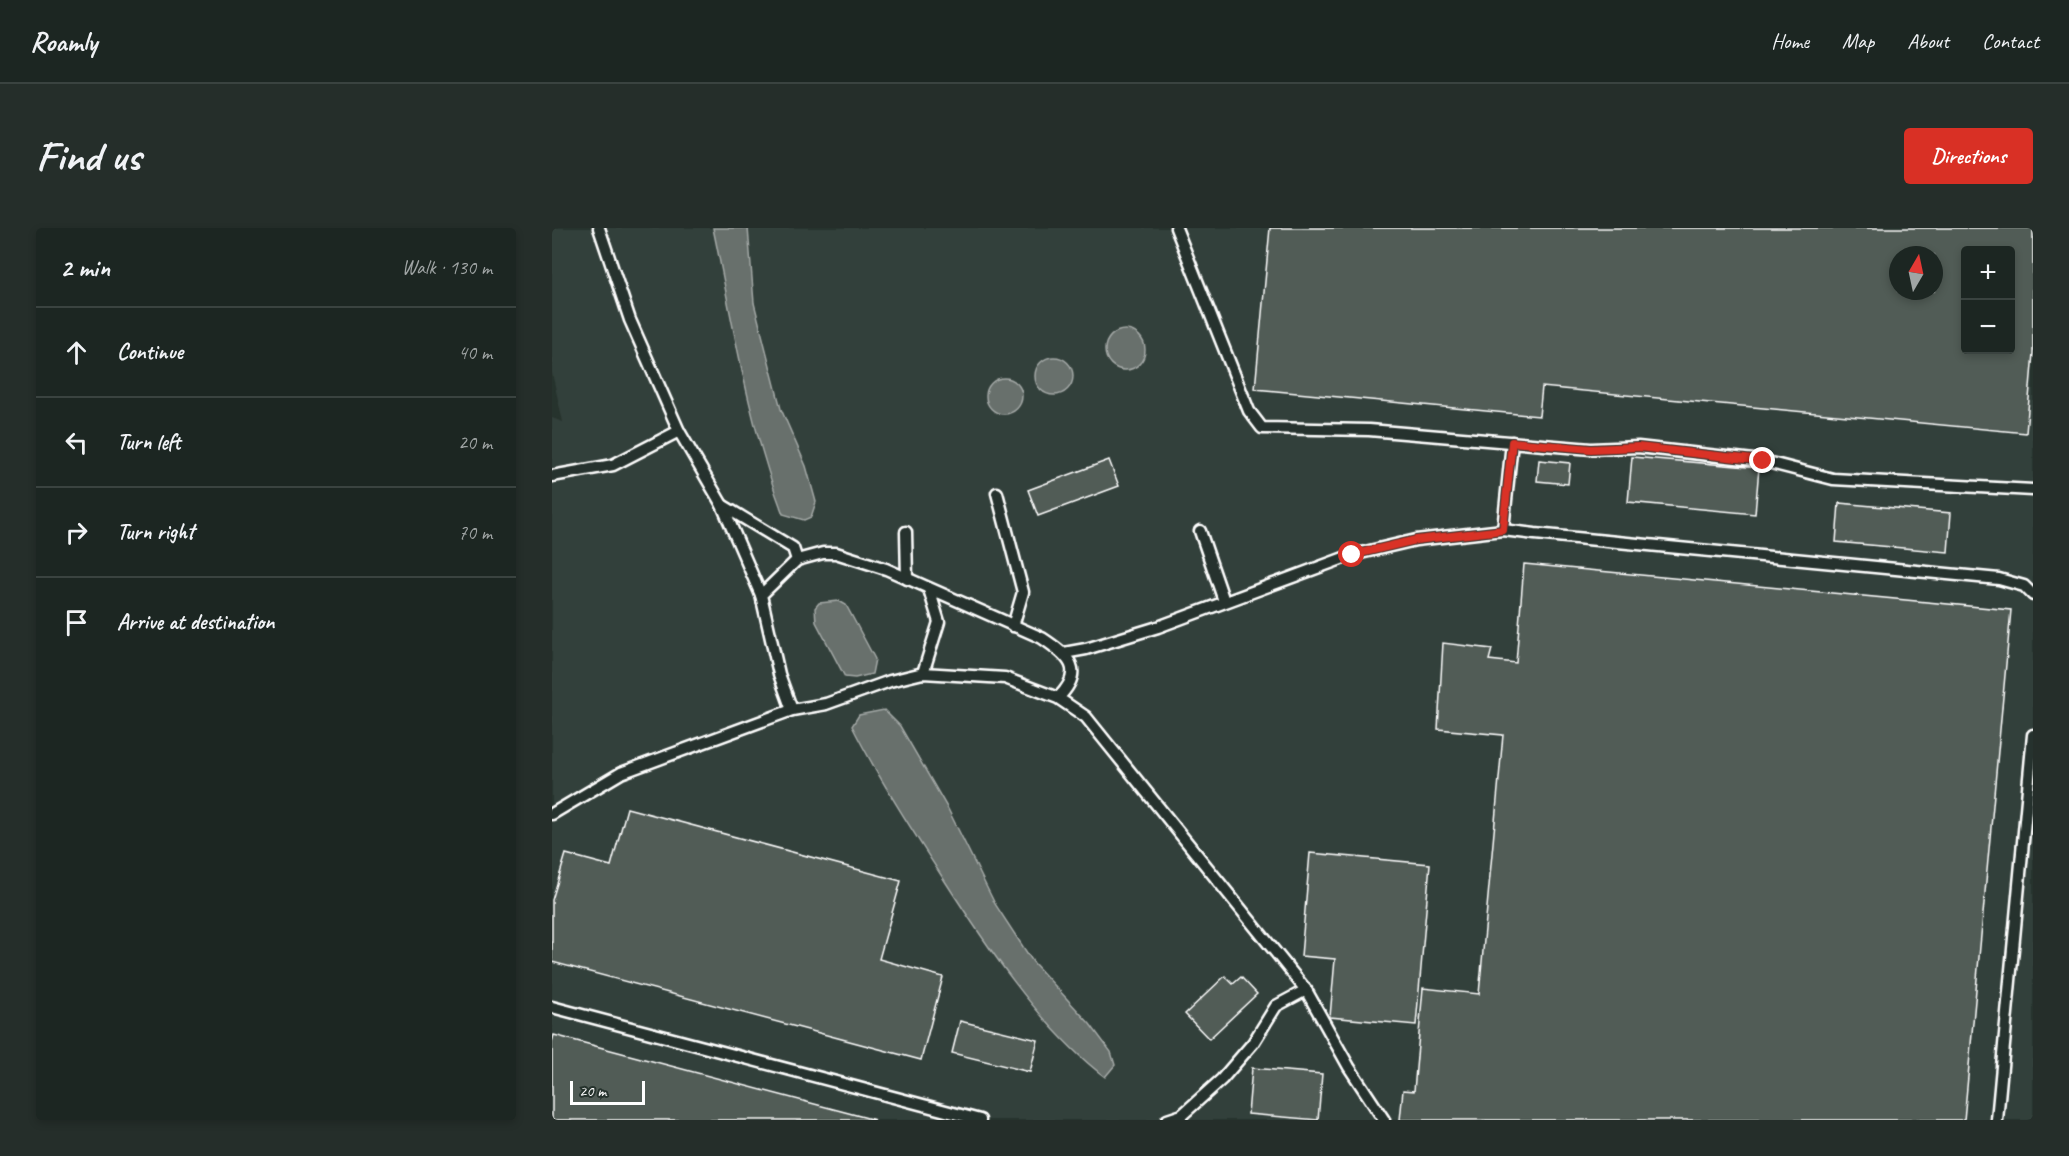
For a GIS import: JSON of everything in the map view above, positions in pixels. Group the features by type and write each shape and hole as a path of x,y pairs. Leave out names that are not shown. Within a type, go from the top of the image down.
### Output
{"lane":[{"path":"599,228 630,320 679,431 722,505 760,595 779,674 792,710"},
{"path":"1176,228 1249,411 1262,428 1368,430 1591,449 1638,447 1763,461 1833,478 2033,490"},
{"path":"552,476 613,465 679,431"},
{"path":"1503,530 1512,442"},
{"path":"997,493 1023,592 1013,626"},
{"path":"722,505 793,548 796,560"},
{"path":"1064,653 1132,635 1352,555 1416,540 1503,530 1999,579 2025,586 2033,595"},
{"path":"1200,531 1224,601"},
{"path":"906,532 907,579"},
{"path":"760,595 796,560 823,553 836,552 886,569 1042,638 1064,653 1072,665 1073,677 1068,688 1058,698"},
{"path":"923,673 939,622 929,589"},
{"path":"552,814 621,773 792,710 826,704 890,681 923,673 1005,678 1058,698 1086,717 1306,990 1349,1067 1384,1120"},
{"path":"1997,1120 2033,735"},
{"path":"1167,1120 1182,1115 1222,1079 1253,1043 1276,1006 1306,990"},
{"path":"552,1007 980,1120"}],"shaded area":[{"path":"552,228 2033,228 2033,1120 552,1120 552,418 563,422 552,373"},
{"path":"713,228 748,228 754,303 781,409 806,466 816,502 811,517 804,520 783,514 760,444 742,372"},
{"path":"1125,330 1139,336 1145,350 1139,364 1125,370 1111,364 1105,350 1111,336"},
{"path":"1054,357 1061,358 1067,363 1072,369 1072,383 1067,389 1061,394 1054,395 1047,394 1041,389 1036,383 1035,376 1036,369 1041,363 1047,358"},
{"path":"1004,378 1017,383 1022,396 1017,409 1004,414 991,409 986,396 991,383"},
{"path":"839,601 846,605 875,659 872,674 855,678 845,677 816,622 815,608 819,603"},
{"path":"884,710 900,726 948,809 995,904 1033,962 1090,1024 1111,1052 1115,1065 1105,1077 1058,1035 1015,983 976,928 895,802 852,726 859,715"}],"building":[{"path":"1270,228 2033,228 2033,353 2026,433 1542,387 1539,416 1255,389"},
{"path":"1632,457 1759,468 1755,514 1628,502"},
{"path":"1109,460 1119,486 1038,516 1028,490"},
{"path":"1539,460 1570,463 1568,484 1537,481"},
{"path":"1839,503 1951,513 1948,552 1836,542"},
{"path":"1524,564 2011,610 1964,1120 1400,1120 1403,1090 1414,1091 1423,988 1479,994 1503,735 1438,729 1443,643 1492,649 1489,660 1516,663"},
{"path":"627,808 901,881 879,959 943,977 921,1060 552,962 552,900 566,854 611,866"},
{"path":"1310,853 1430,864 1416,1025 1330,1017 1335,959 1301,956"},
{"path":"1225,976 1233,984 1241,977 1257,994 1209,1039 1185,1014"},
{"path":"960,1021 1038,1040 1030,1072 952,1053"},
{"path":"554,1035 875,1120 552,1120 552,1042"},
{"path":"1252,1068 1322,1074 1318,1120 1248,1114"}],"route":[{"path":"1352,555 1416,540 1503,530 1512,442 1591,449 1638,447 1763,461"}]}
